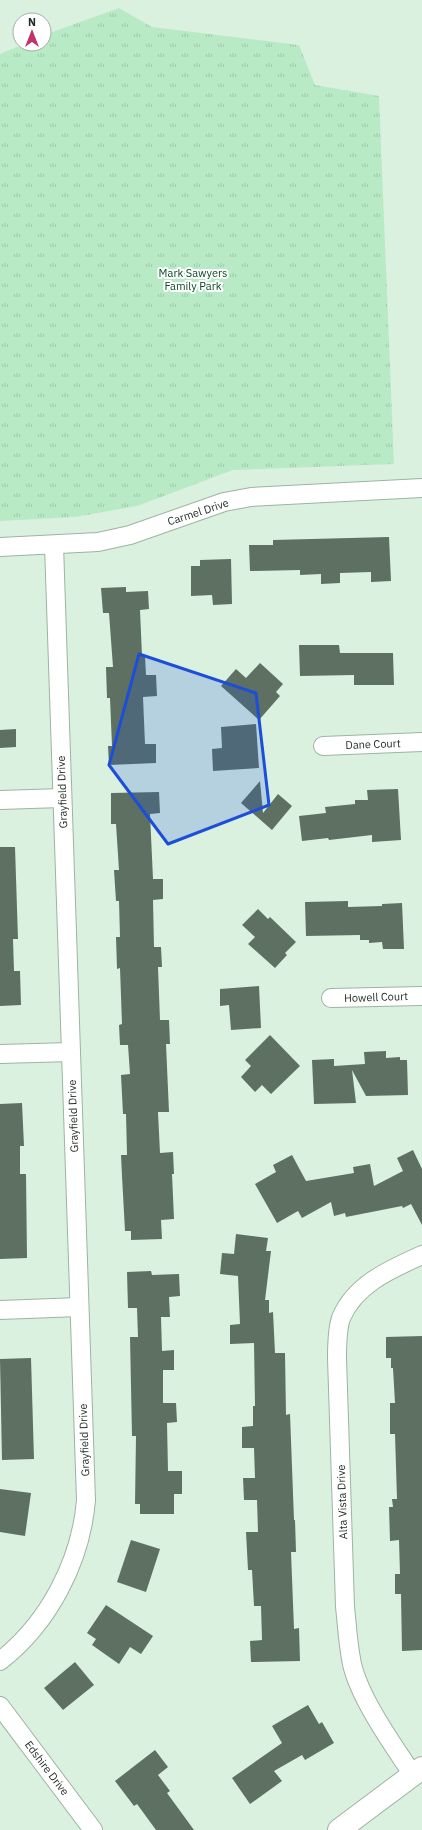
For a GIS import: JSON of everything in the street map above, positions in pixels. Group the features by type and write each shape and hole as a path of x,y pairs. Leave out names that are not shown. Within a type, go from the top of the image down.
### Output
{"street":[{"name":"Carmel Drive","path":"0,547 98,542 130,535 224,502 251,497 422,488"},
{"name":"Grayfield Drive","path":"0,1661 22,1641 36,1625 71,1566 80,1539 86,1500 54,545"},
{"name":"Dane Court","path":"323,746 422,742"},
{"path":"0,800 62,798"},
{"name":"Howell Court","path":"331,998 422,996"},
{"path":"0,1054 71,1052"},
{"name":"Alta Vista Drive","path":"417,1771 387,1736 365,1697 352,1666 345,1606 337,1358 341,1318 352,1299 370,1282 389,1270 422,1255"},
{"path":"0,1310 79,1307"},
{"name":"Edshire Drive","path":"0,1706 93,1830"},
{"path":"339,1830 417,1771"}],"highlighted area":[{"path":"139,654 256,693 269,805 168,844 109,765"}],"green space":[{"name":"Mark Sawyers Family Park","path":"119,8 152,27 299,45 315,85 379,96 394,464 233,470 137,506 75,517 0,521 0,54 12,49 12,52 52,52 52,32"}],"building":[{"path":"389,537 391,581 371,582 371,572 340,573 340,583 321,584 321,574 300,575 300,570 250,571 249,545 273,545 273,540"},
{"path":"231,559 232,604 213,605 212,595 191,596 191,566 200,566 200,560"},
{"path":"126,587 126,592 148,591 149,609 140,610 142,656 145,656 146,675 156,675 157,696 143,697 145,744 156,744 156,763 109,765 108,746 112,746 110,698 107,698 106,667 113,667 109,613 103,613 101,588"},
{"path":"299,645 339,645 340,653 393,653 394,685 354,685 354,675 300,676"},
{"path":"260,663 283,684 276,692 280,696 259,720 221,686 236,669 246,678"},
{"path":"256,724 259,768 213,771 212,749 222,748 221,727"},
{"path":"16,729 16,747 0,748 0,730"},
{"path":"260,781 263,813 278,794 292,806 272,830 241,803"},
{"path":"398,789 401,840 372,842 372,835 329,840 328,838 302,841 299,816 326,813 325,807 355,804 355,800 368,800 367,790"},
{"path":"159,792 160,813 150,814 153,879 163,879 163,899 153,900 154,947 161,947 162,967 158,967 160,1020 169,1020 170,1044 166,1044 169,1112 158,1112 160,1153 173,1152 174,1174 172,1174 174,1219 161,1220 162,1239 131,1240 131,1231 125,1231 121,1155 127,1155 126,1114 123,1114 121,1075 130,1074 128,1045 120,1045 119,1025 122,1024 120,968 117,969 116,937 120,937 119,901 116,901 114,870 119,870 116,824 111,824 111,793"},
{"path":"0,847 15,847 18,939 13,939 14,971 20,971 21,1005 0,1006"},
{"path":"348,901 348,907 382,906 382,904 402,903 404,949 383,949 382,942 369,943 369,940 360,940 360,935 306,936 305,902"},
{"path":"258,909 268,919 270,917 296,942 285,953 287,955 275,968 248,944 255,937 242,925"},
{"path":"259,986 261,1028 231,1030 229,1005 220,1006 220,989"},
{"path":"270,1035 300,1066 271,1094 262,1085 255,1092 241,1077 251,1066 245,1060"},
{"path":"386,1051 386,1058 400,1057 400,1060 407,1060 408,1095 366,1096 352,1070 356,1103 314,1104 312,1060 334,1059 334,1066 365,1064 364,1052"},
{"path":"22,1103 24,1146 20,1146 20,1174 26,1174 27,1258 0,1259 0,1104"},
{"path":"413,1150 422,1169 422,1225 411,1204 403,1208 402,1206 346,1217 345,1213 334,1216 331,1202 302,1218 298,1211 277,1223 255,1184 276,1172 273,1165 292,1155 306,1181 354,1173 353,1167 370,1164 374,1186 403,1171 397,1158"},
{"path":"236,1234 268,1238 266,1251 271,1251 265,1300 269,1300 269,1313 273,1312 275,1353 285,1353 286,1415 290,1414 295,1520 296,1552 291,1552 294,1629 299,1628 300,1661 251,1662 250,1641 262,1640 261,1606 254,1606 252,1570 248,1570 246,1532 258,1532 257,1500 244,1500 243,1478 255,1478 254,1448 242,1448 242,1427 253,1426 253,1406 255,1406 254,1343 230,1344 230,1325 240,1324 238,1276 220,1274 222,1253 234,1254"},
{"path":"151,1271 152,1275 179,1274 180,1296 169,1297 170,1317 161,1317 162,1351 174,1350 174,1370 163,1370 163,1403 176,1403 177,1422 167,1423 168,1471 182,1471 182,1494 174,1494 174,1514 140,1514 140,1504 135,1504 136,1436 132,1436 130,1337 138,1337 137,1308 128,1308 127,1272"},
{"path":"422,1336 422,1650 402,1651 401,1594 395,1594 395,1574 400,1574 399,1540 390,1541 389,1507 393,1507 392,1499 397,1499 395,1434 390,1434 390,1403 395,1403 393,1368 391,1368 391,1358 386,1358 386,1337"},
{"path":"31,1358 34,1459 2,1460 0,1359"},
{"path":"0,1489 31,1493 25,1536 0,1532"},
{"path":"131,1540 160,1549 146,1592 117,1582"},
{"path":"106,1605 153,1636 141,1654 130,1647 119,1664 92,1645 96,1639 87,1633"},
{"path":"75,1662 94,1685 63,1710 44,1688"},
{"path":"308,1705 319,1724 322,1722 334,1743 305,1760 302,1755 274,1771 282,1781 250,1804 232,1778 282,1743 272,1726"},
{"path":"155,1750 168,1767 158,1775 170,1791 167,1793 194,1830 156,1830 137,1804 134,1806 115,1781"}]}
